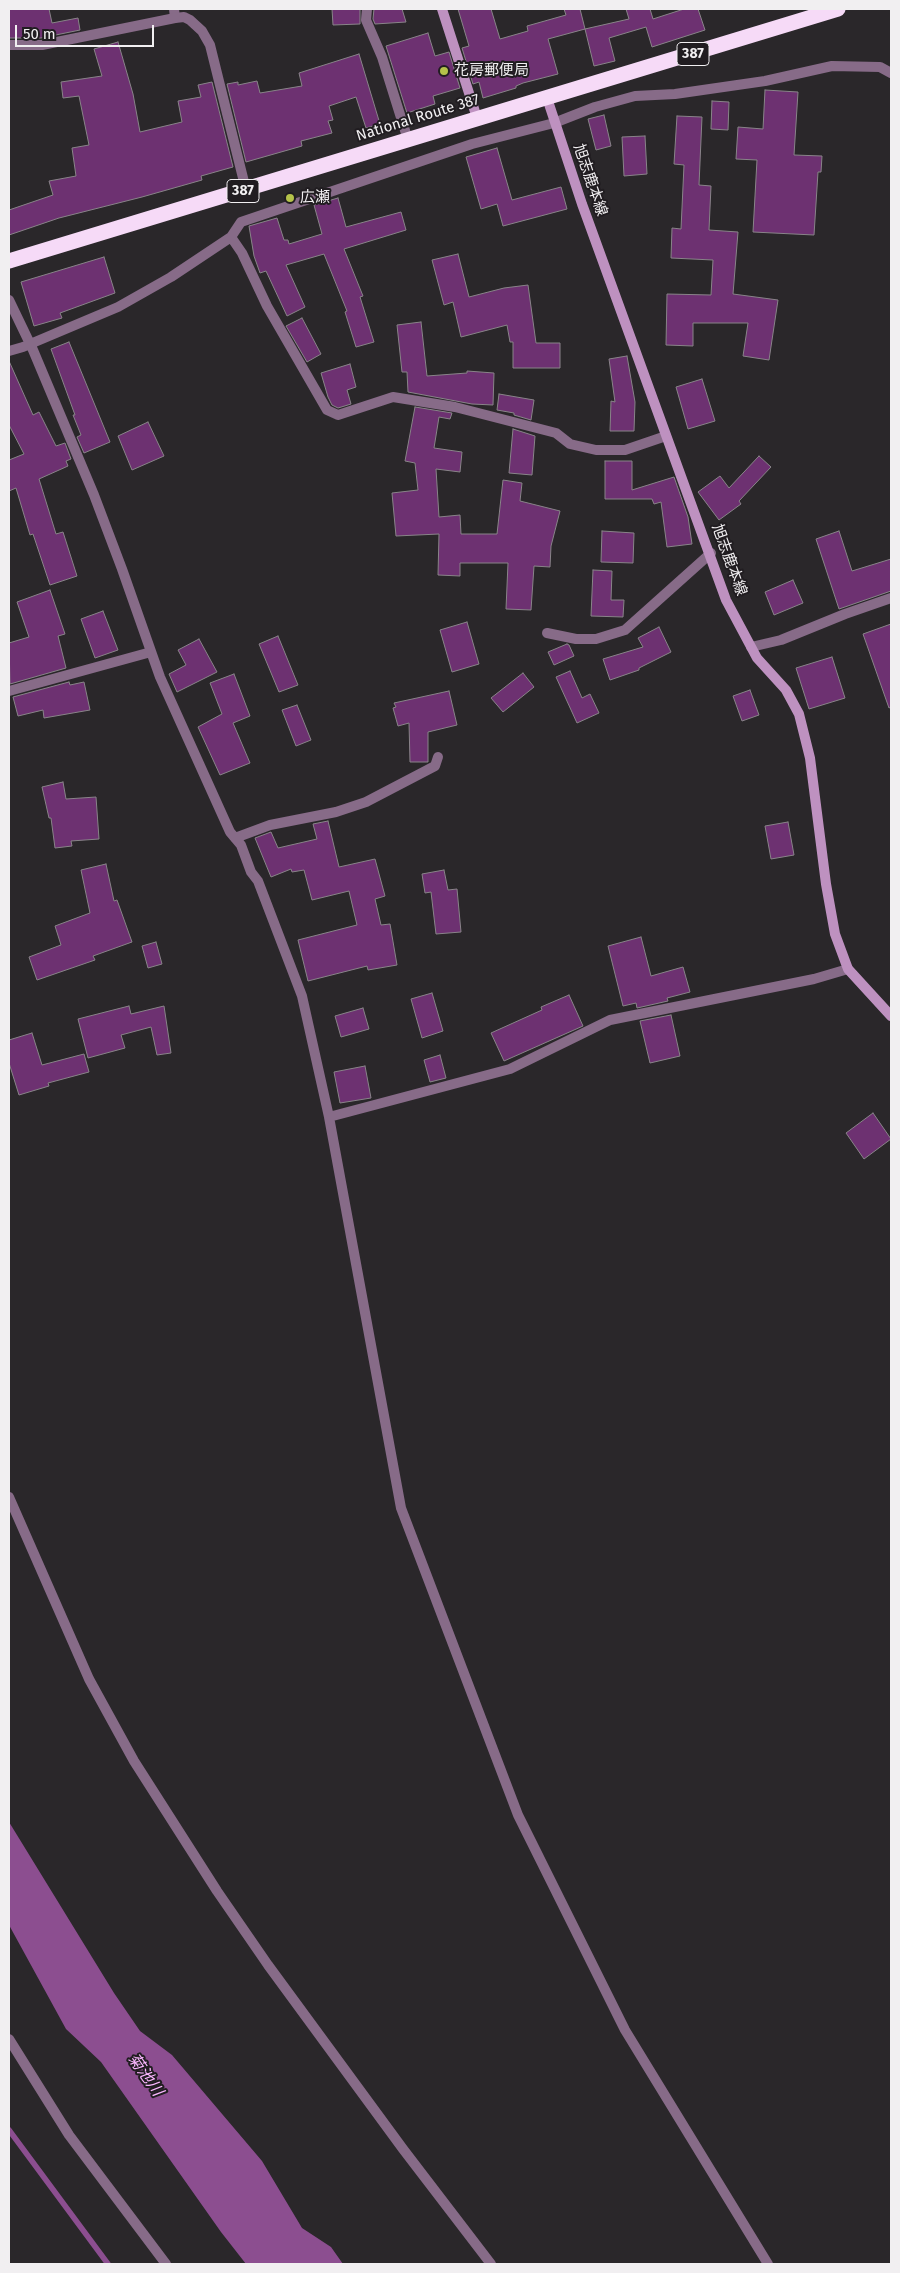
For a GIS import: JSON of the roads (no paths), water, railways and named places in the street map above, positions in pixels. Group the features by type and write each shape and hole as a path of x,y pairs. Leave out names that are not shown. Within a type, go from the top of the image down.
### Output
{"highway":[{"name":"National Route 387","path":"9,261 838,9"}],"main road":[{"path":"442,9 477,118"},
{"name":"旭志鹿本線","path":"547,98 554,123 726,600 757,658 786,690 799,714 810,758 826,884 836,934 848,969 891,1016"}],"street":[{"path":"367,9 366,20 382,57 408,140"},
{"path":"9,45 28,46 61,42 175,13 190,20 202,31 210,45 246,190"},
{"path":"9,350 29,344 118,308 171,277 231,236 241,222 472,144 554,123 595,106 635,96 675,94 765,81 832,66 880,67 891,73"},
{"path":"231,236 242,253 267,306 327,410 338,416 393,397 455,407 556,433 570,444 596,450 625,450 666,436"},
{"path":"9,300 94,495 151,652 183,730 258,881 302,996 330,1117 401,1508 514,1806 625,2030 768,2264"},
{"path":"548,633 576,639 596,639 625,630 710,553"},
{"path":"751,646 781,640 891,598"},
{"path":"9,691 151,652"},
{"path":"235,838 270,825 336,812 366,802 435,766 438,757"},
{"path":"330,1117 510,1070 610,1020 814,979 848,969"},
{"path":"9,1497 89,1679 139,1769 217,1891 268,1965 490,2264"},
{"path":"9,2038 68,2135 166,2264"}],"water":[{"name":"菊池川","path":"9,1822 114,1993 140,2031 172,2055 262,2161 302,2228 331,2247 343,2264 246,2264 221,2232 101,2062 66,2029 9,1925"}],"waterway":[{"path":"9,2130 108,2264"}],"place":[{"name":"花房郵便局","path":"444,71"},
{"name":"広瀬","path":"290,198"}]}
